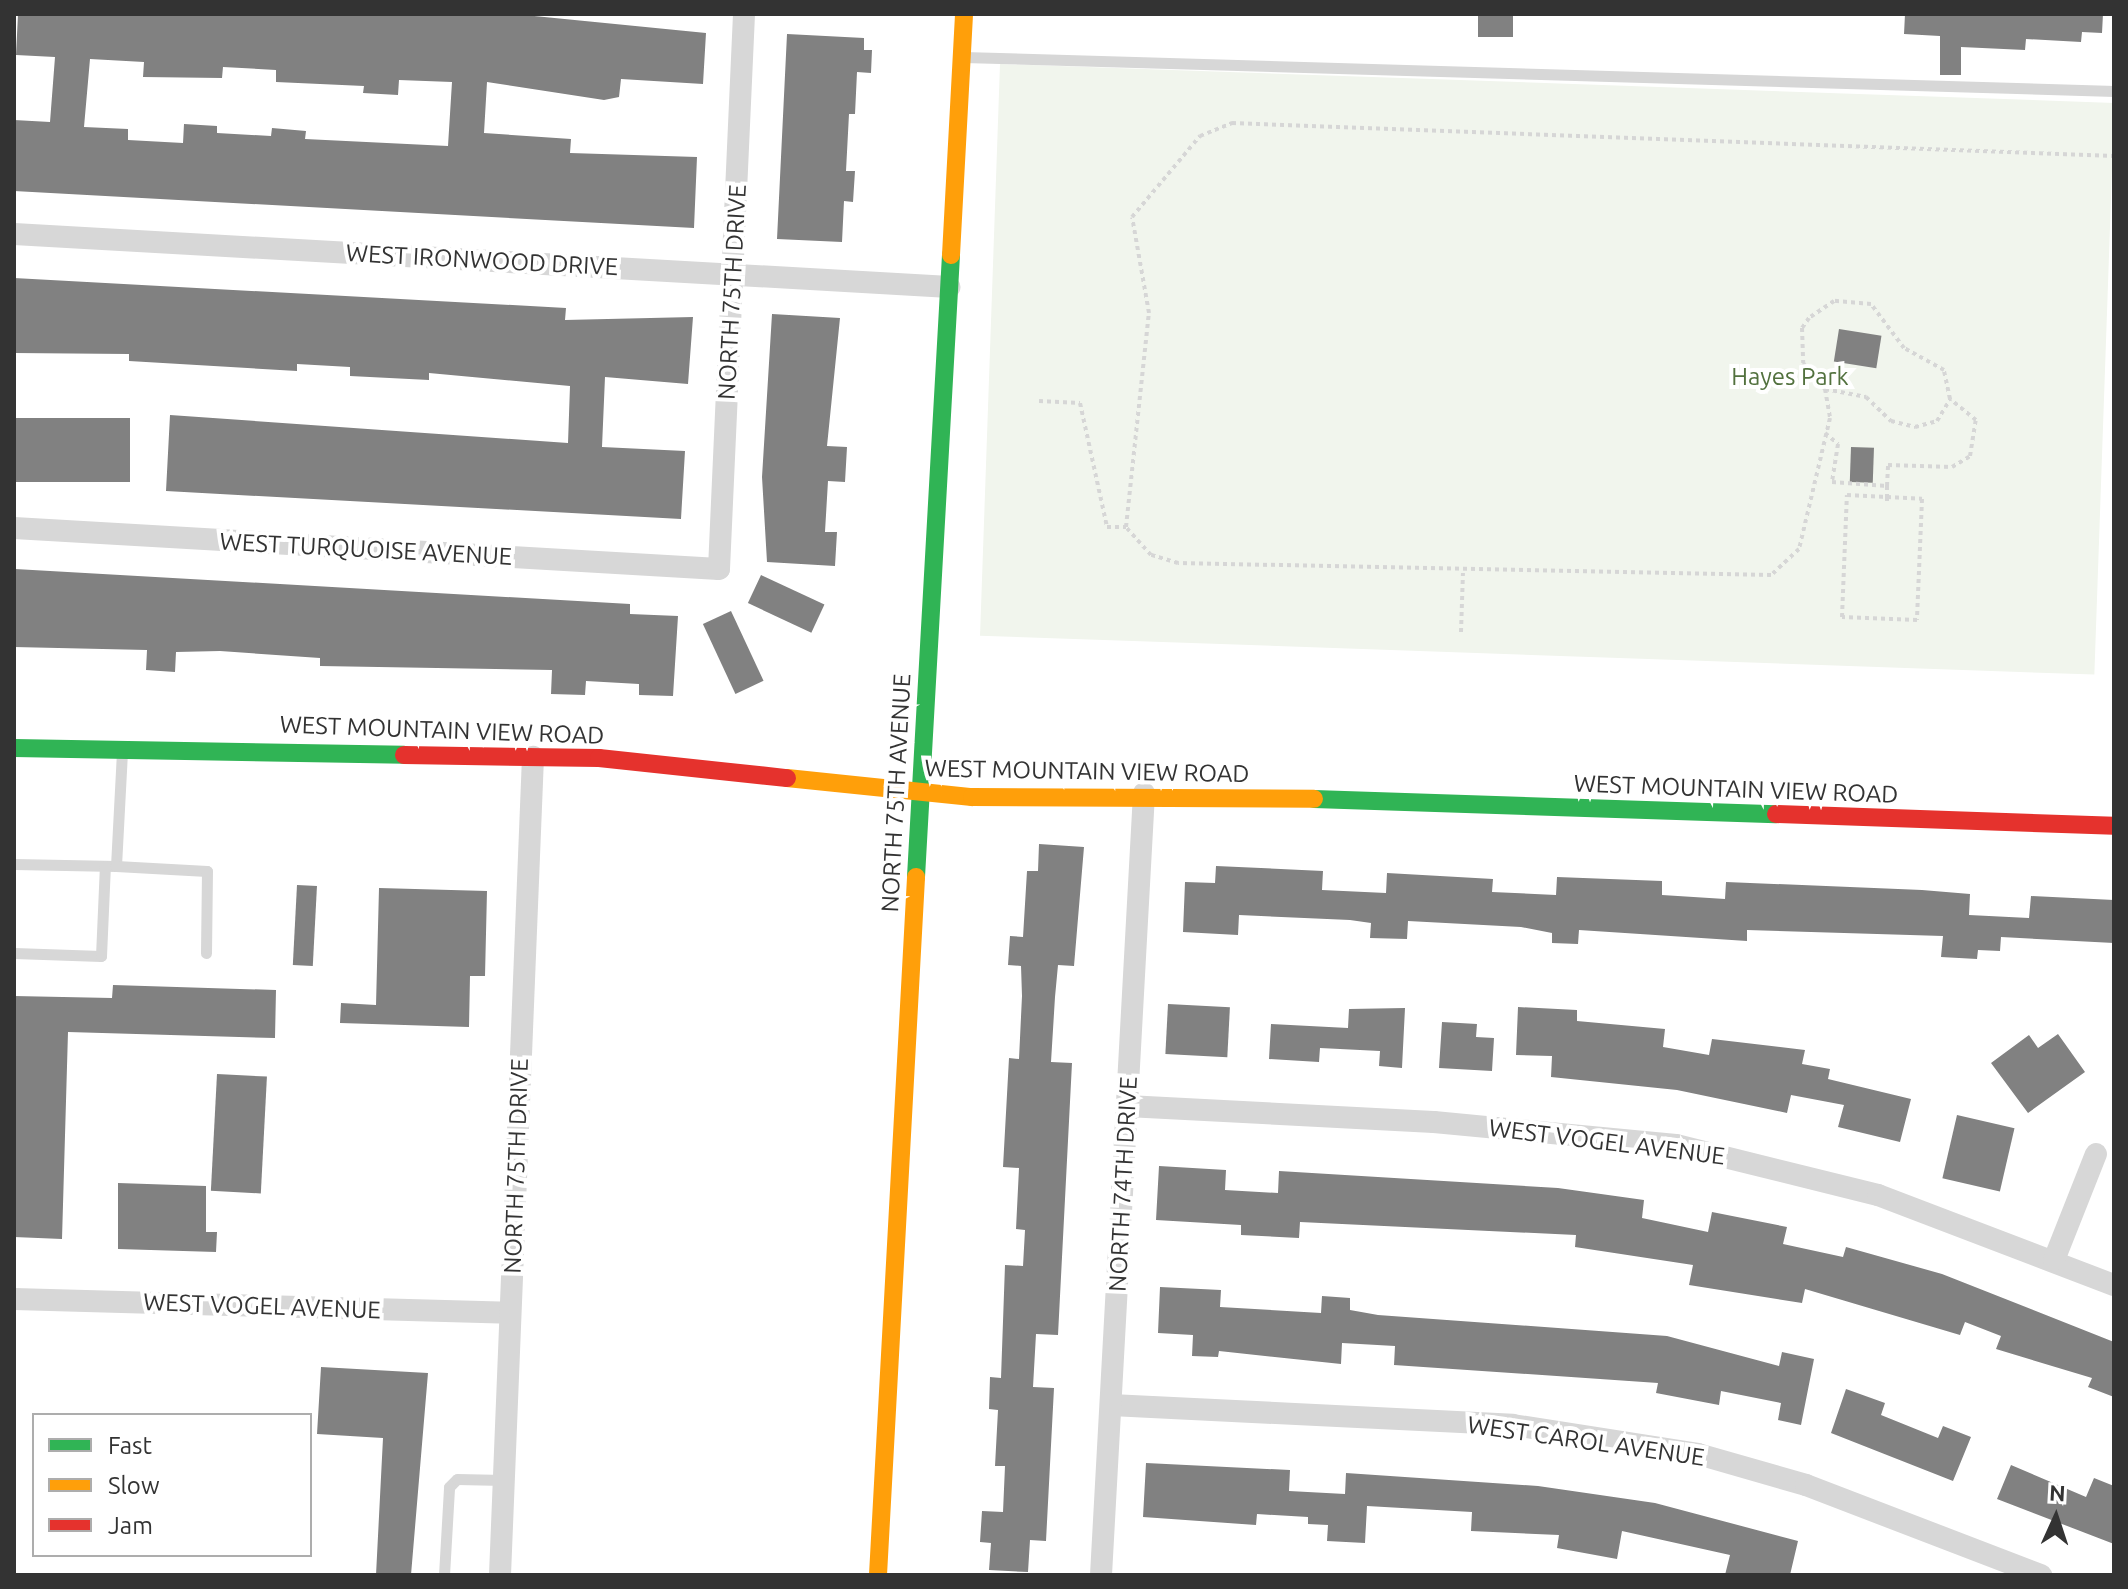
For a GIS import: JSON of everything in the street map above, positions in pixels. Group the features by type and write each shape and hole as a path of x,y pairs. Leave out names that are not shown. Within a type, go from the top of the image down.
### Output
{"street":[{"name":"NORTH 75TH DRIVE","path":"719,569 744,14"},
{"name":"NORTH 75TH AVENUE","path":"878,1575 964,14"},
{"name":"WEST IRONWOOD DRIVE","path":"14,234 950,287"},
{"name":"WEST TURQUOISE AVENUE","path":"14,528 719,569"},
{"name":"WEST MOUNTAIN VIEW ROAD","path":"14,748 122,746 533,757 920,793 1144,793 2114,826"},
{"name":"NORTH 75TH DRIVE","path":"500,1575 533,757"},
{"name":"NORTH 74TH DRIVE","path":"1101,1575 1144,793"},
{"name":"WEST VOGEL AVENUE","path":"1127,1106 1434,1122 1676,1145 1878,1195 2114,1285"},
{"path":"2054,1260 2096,1154"},
{"name":"WEST VOGEL AVENUE","path":"14,1299 509,1313"},
{"name":"WEST CAROL AVENUE","path":"1111,1405 1513,1425 1698,1454 1806,1485 2041,1575"}],"lane":[{"path":"962,57 2114,91"},
{"path":"14,953 101,956 122,746"},
{"path":"14,864 207,871 206,953"},
{"path":"444,1575 449,1487 457,1479 504,1480"}],"path":[{"path":"1825,389 1825,433 1799,549 1771,575 1463,573 1178,563 1151,555 1126,527 1150,294 1132,217 1218,125 2114,156"},
{"path":"1847,299 1871,304 1904,348 1936,362 1948,378 1950,399 1937,421 1901,426 1876,402 1825,389 1803,363 1802,328 1820,307 1847,299"},
{"path":"1887,505 1888,465 1952,467 1970,456 1976,420 1950,399"},
{"path":"1039,401 1080,403 1107,527 1126,527"},
{"path":"1825,433 1838,444 1832,482 1887,486"},
{"path":"1847,495 1887,497 1922,499 1917,620 1842,617 1847,495"},
{"path":"1461,632 1463,573"}],"green space":[{"name":"Hayes Park","path":"1000,64 2114,103 2094,675 980,636"}],"building":[{"path":"18,14 514,14 706,33 703,84 621,79 619,97 604,100 487,82 484,133 571,139 570,153 697,157 694,228 14,191 14,120 50,122 55,57 16,55","holes":["90,59 144,62 143,77 222,78 223,67 276,70 276,82 364,86 363,93 398,95 399,80 452,82 448,146 305,139 306,131 272,128 271,136 217,133 217,126 184,124 183,143 128,140 128,129 84,127"]},
{"path":"1478,14 1513,14 1513,37 1478,37"},
{"path":"1905,14 2103,14 2102,33 2082,32 2081,42 2026,39 2025,50 1961,47 1961,75 1940,75 1940,36 1904,34"},
{"path":"787,34 864,38 864,50 872,50 871,73 857,72 855,114 849,114 846,171 855,171 853,202 844,201 842,242 777,239"},
{"path":"14,278 566,308 565,320 693,317 688,384 605,377 602,447 685,451 681,519 166,491 170,415 568,443 570,386 429,373 429,380 350,376 350,367 297,364 297,371 129,361 129,354 14,353"},
{"path":"772,314 840,318 827,446 847,447 845,482 828,481 825,532 837,532 835,566 767,562 762,477"},
{"path":"1839,329 1881,336 1876,368 1834,362"},
{"path":"14,418 130,418 130,482 14,482"},
{"path":"1851,447 1874,448 1873,483 1850,482"},
{"path":"15,569 630,604 630,614 678,616 673,696 639,695 639,684 586,681 585,695 551,694 552,670 320,666 320,658 220,651 176,652 175,672 146,670 147,650 14,647"},
{"path":"761,575 824,605 811,633 748,603"},
{"path":"731,611 764,681 735,694 703,624"},
{"path":"1039,844 1084,847 1074,966 1058,965 1055,997 1051,1062 1072,1063 1058,1335 1036,1334 1033,1387 1054,1388 1046,1541 1030,1540 1028,1572 989,1570 991,1543 980,1542 982,1511 1003,1512 1005,1466 995,1466 998,1410 989,1409 990,1377 1001,1378 1005,1265 1023,1266 1025,1230 1016,1229 1019,1168 1003,1167 1009,1058 1019,1059 1022,996 1021,966 1008,965 1010,936 1023,937 1027,871 1038,871"},
{"path":"1216,866 1323,871 1322,890 1386,893 1387,873 1493,879 1492,892 1556,895 1557,877 1662,881 1662,895 1725,899 1726,882 1922,890 1970,894 1969,915 2029,918 2031,896 2114,900 2114,943 2001,937 2000,951 1978,950 1977,959 1941,957 1943,936 1747,930 1747,941 1579,930 1578,944 1552,943 1552,933 1521,927 1408,921 1407,939 1370,938 1371,923 1239,915 1238,935 1183,932 1185,882 1215,883"},
{"path":"297,885 317,886 313,966 293,965"},
{"path":"379,888 487,891 485,976 470,976 469,1027 340,1023 341,1003 376,1005"},
{"path":"113,985 276,990 275,1038 68,1032 62,1239 14,1237 14,996 112,998"},
{"path":"1168,1004 1230,1007 1227,1057 1165,1054"},
{"path":"1518,1007 1577,1010 1577,1021 1665,1029 1663,1047 1709,1055 1712,1039 1805,1050 1802,1064 1830,1069 1828,1079 1911,1099 1900,1142 1838,1127 1844,1105 1791,1095 1787,1113 1677,1090 1551,1077 1552,1056 1516,1055"},
{"path":"1405,1008 1402,1068 1379,1066 1380,1051 1320,1048 1319,1062 1269,1059 1271,1024 1348,1028 1349,1009"},
{"path":"1442,1022 1477,1024 1476,1037 1494,1038 1492,1071 1439,1068"},
{"path":"2058,1034 2085,1072 2028,1113 1991,1063 2029,1035 2038,1048"},
{"path":"217,1074 267,1077 261,1193 211,1191"},
{"path":"1957,1115 2014,1128 2000,1192 1942,1178"},
{"path":"1159,1166 1226,1170 1225,1190 1278,1193 1279,1171 1558,1188 1644,1200 1642,1218 1708,1232 1712,1212 1787,1227 1783,1244 1843,1257 1846,1247 1942,1274 2114,1342 2114,1397 2088,1387 2092,1378 1996,1349 2001,1336 1965,1322 1960,1335 1805,1289 1802,1303 1689,1285 1693,1265 1575,1247 1576,1235 1300,1222 1299,1238 1241,1235 1241,1225 1156,1220"},
{"path":"118,1183 206,1186 206,1232 217,1232 216,1252 118,1249"},
{"path":"1160,1287 1221,1290 1220,1307 1321,1313 1322,1296 1350,1298 1350,1310 1378,1315 1667,1336 1779,1366 1782,1352 1814,1359 1801,1425 1778,1420 1781,1403 1721,1391 1719,1405 1656,1393 1658,1383 1394,1365 1395,1346 1342,1343 1341,1364 1219,1351 1218,1357 1192,1356 1193,1335 1158,1333"},
{"path":"321,1367 428,1373 411,1575 376,1575 383,1438 317,1434"},
{"path":"1846,1389 1885,1403 1881,1415 1938,1438 1943,1426 1971,1437 1953,1481 1831,1433"},
{"path":"1146,1463 1290,1470 1289,1491 1345,1494 1346,1473 1538,1486 1655,1503 1798,1541 1790,1575 1725,1575 1730,1555 1622,1531 1617,1559 1557,1548 1559,1535 1471,1531 1472,1512 1367,1506 1365,1543 1327,1541 1328,1525 1308,1524 1308,1517 1257,1514 1256,1525 1143,1517"},
{"path":"2011,1465 2086,1497 2094,1478 2114,1486 2114,1544 1997,1499"}],"traffic: fast":[{"path":"916,877 951,255"},
{"path":"14,748 404,755"},
{"path":"1314,799 1776,814"}],"traffic: slow":[{"path":"951,255 964,14"},
{"path":"787,778 972,797 1314,799"},
{"path":"878,1575 916,877"}],"traffic: jam":[{"path":"404,755 599,758 787,778"},
{"path":"1776,814 2114,826"}]}
